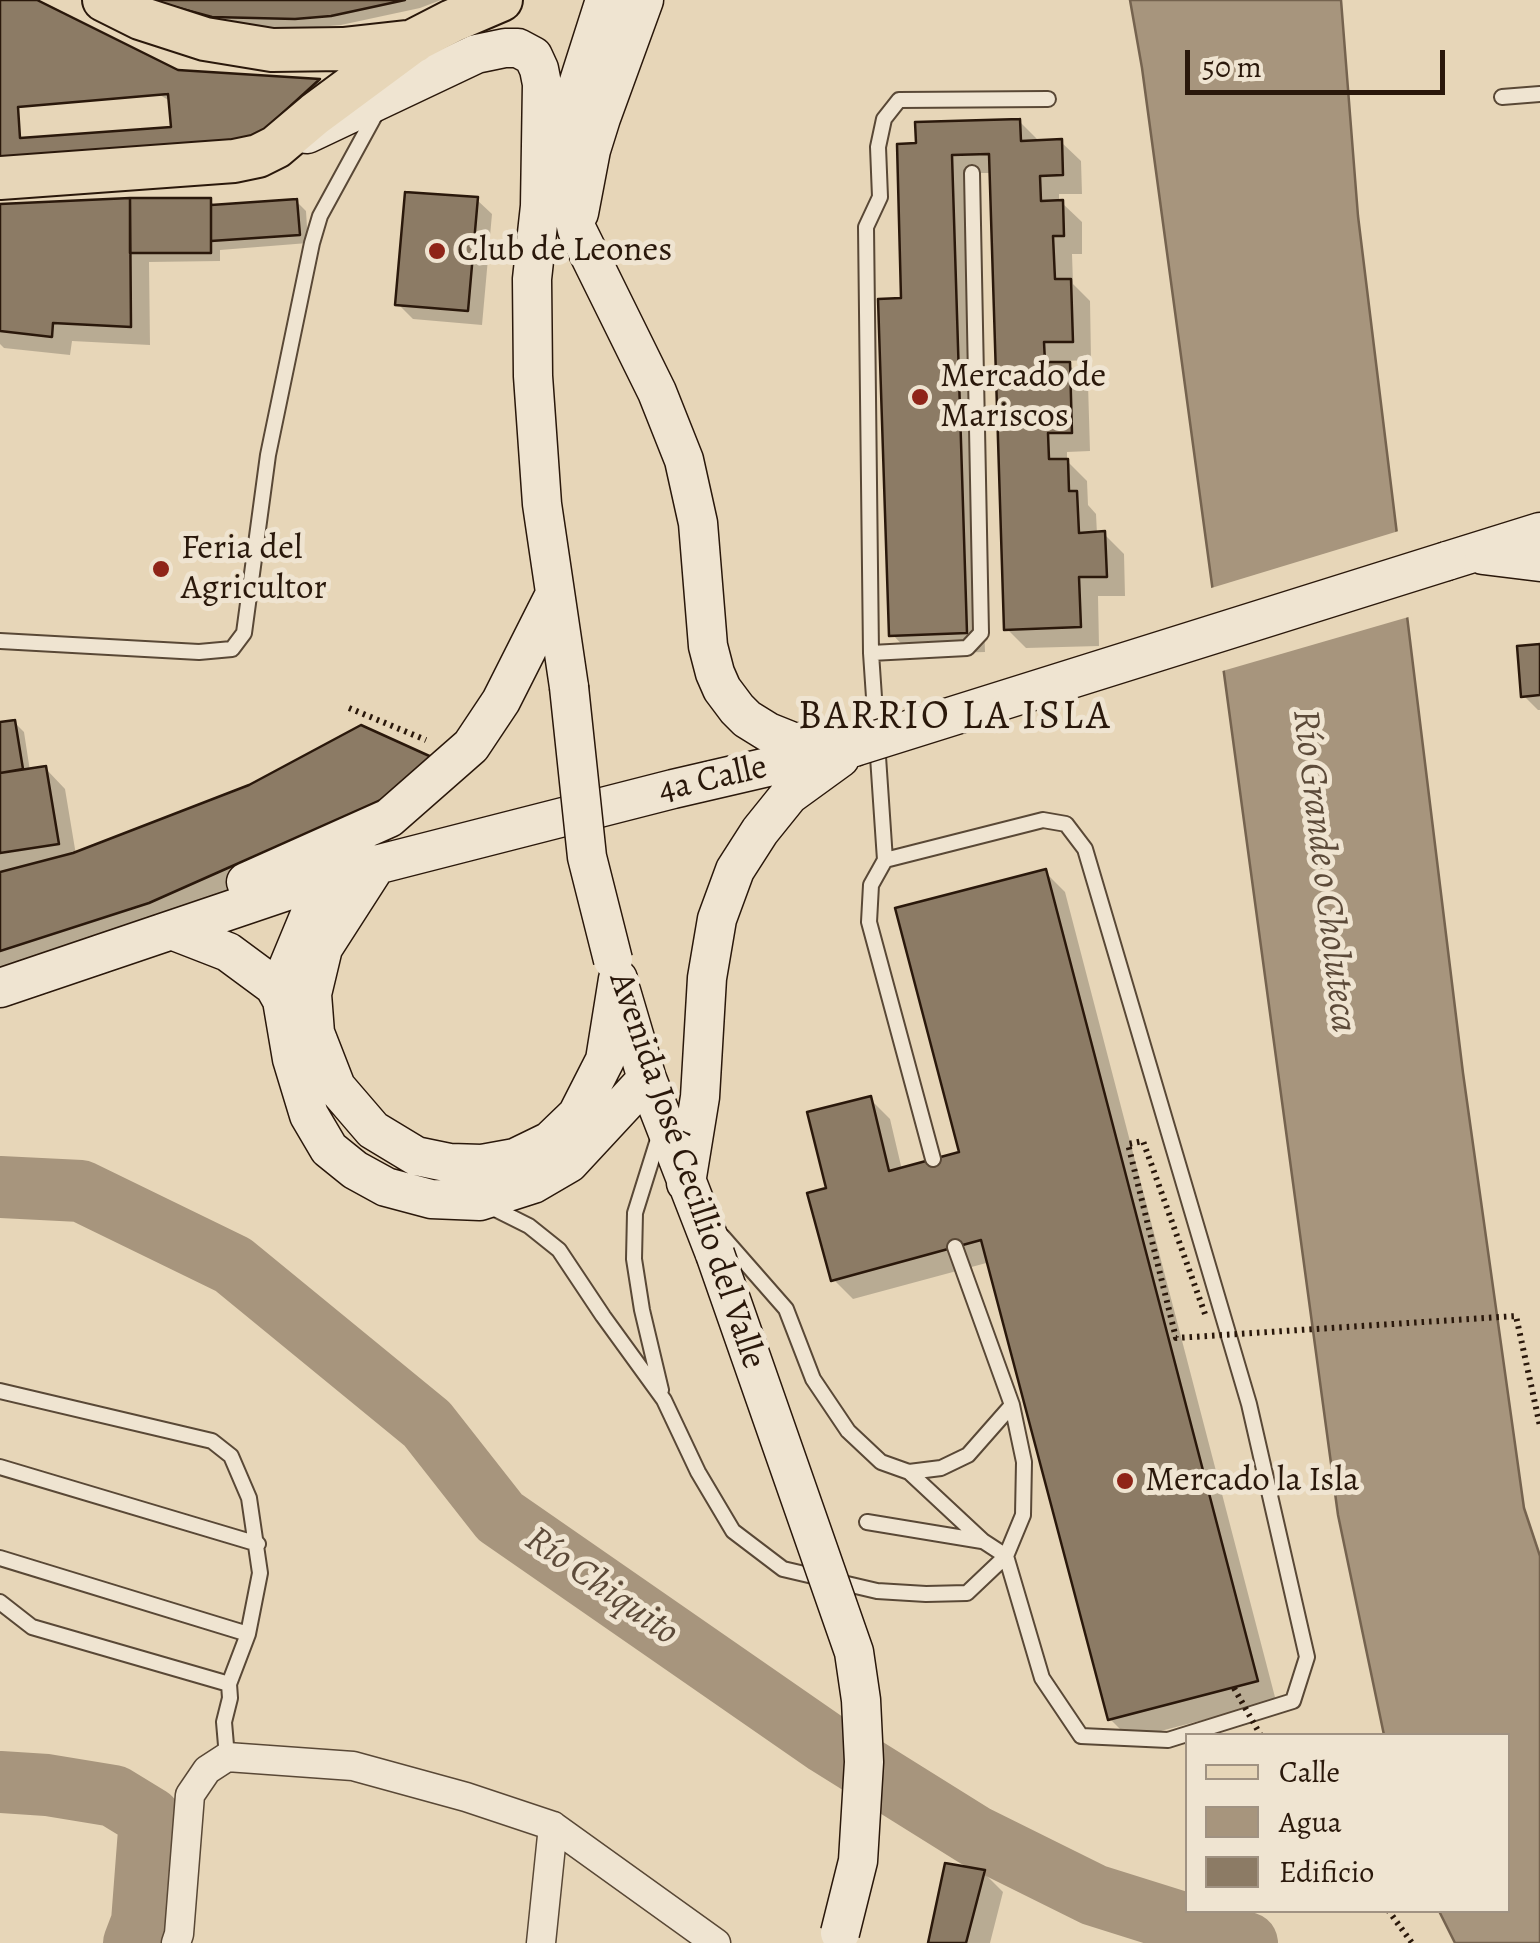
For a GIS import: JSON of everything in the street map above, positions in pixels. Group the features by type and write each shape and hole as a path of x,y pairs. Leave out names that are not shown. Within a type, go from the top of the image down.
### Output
{"main road":[{"path":"104,0 140,18 205,39 272,50 416,40"},
{"path":"0,178 258,156 276,147 416,40 501,0"}],"street":[{"name":"Avenida José Cecillio del Valle","path":"540,206 605,0"},
{"path":"582,242 591,150 644,0"},
{"name":"Avenida José Cecillio del Valle","path":"276,147 489,50 518,48 533,56 539,69 540,206 532,279 533,376 542,504 569,686 587,857 647,1079 716,1254 854,1652 864,1762 858,1861 838,1938"},
{"path":"558,146 582,242 662,402 684,460 698,523 710,660 722,689 747,719 768,732 793,742 854,748"},
{"name":"4a Calle","path":"0,988 325,878 673,789 854,748 1540,532"},
{"path":"1459,558 1540,562"},
{"path":"0,968 196,904 389,818 471,746 501,700 554,596"},
{"path":"690,1194 707,978 717,920 734,870 789,795 854,748"},
{"path":"377,864 323,948 312,994 315,1033 336,1087 373,1130 416,1156 482,1164 515,1158 550,1141 577,1115 604,1060 616,970"},
{"path":"325,878 286,972 282,1000 292,1059 309,1114 329,1149 355,1170 386,1187 432,1199 480,1201 533,1184 569,1163 647,1079"},
{"path":"174,931 228,952 274,986 282,1000"},
{"path":"176,1943 180,1934 190,1795 207,1770 228,1757 353,1766 552,1826 716,1943"},
{"path":"541,1943 552,1826"}],"lane":[{"path":"1502,97 1540,94"},
{"path":"0,641 199,652 232,649 244,633 268,454 312,244 320,216 386,96"},
{"path":"934,1159 870,922 871,885 885,860 871,653 866,227 880,197 878,147 884,118 898,100 1048,98"},
{"path":"871,653 967,648 981,633 972,172"},
{"path":"885,860 1043,820 1066,824 1085,849 1248,1404 1307,1657 1293,1701 1190,1733"},
{"path":"664,1120 636,1213 634,1259 664,1400"},
{"path":"690,1194 786,1309 813,1379 848,1431 881,1462 909,1472 982,1541 1006,1556 1042,1678 1080,1736 1168,1740 1185,1735"},
{"path":"480,1201 529,1226 559,1250 664,1400 698,1472 733,1531 783,1569 877,1592 967,1593 1006,1556 1023,1515 1024,1462 1012,1405 955,1247"},
{"path":"0,1391 212,1441 232,1456 249,1498 260,1574 248,1634 229,1684 224,1722 228,1757"},
{"path":"909,1472 942,1468 968,1455 1012,1405"},
{"path":"0,1467 258,1544"},
{"path":"868,1522 982,1541"},
{"path":"0,1558 248,1634"},
{"path":"0,1602 32,1627 229,1684"}],"path":[{"path":"349,708 446,748 471,746"},
{"path":"1206,1314 1143,1140 1128,1144 1176,1338 1516,1316 1540,1426"},
{"path":"1234,1688 1259,1733"},
{"path":"1390,1913 1412,1943"}],"water":[{"name":"Río Grande o Choluteca","path":"1130,0 1341,0 1358,216 1463,1073 1524,1508 1540,1556 1540,1943 1455,1943 1440,1913 1510,1913 1510,1733 1384,1733 1338,1515"}],"pier":[{"path":"1402,530 1412,616 1219,672 1208,589"}],"building":[{"path":"0,0 37,0 178,70 320,79 251,142 0,160"},
{"path":"149,0 405,0 331,16 295,19 212,17"},
{"path":"168,94 171,127 20,138 18,107"},
{"name":"Mercado de Mariscos","path":"1020,119 1021,141 1062,139 1063,175 1040,176 1041,201 1063,200 1064,236 1053,236 1055,279 1071,279 1073,342 1044,342 1045,362 1070,362 1072,433 1048,433 1049,459 1068,459 1069,491 1077,491 1079,533 1105,531 1107,577 1079,577 1081,627 1004,630 989,154 952,155 967,633 889,636 878,299 901,298 897,144 916,143 915,122"},
{"name":"Club de Leones","path":"405,192 478,197 468,311 395,305"},
{"path":"130,198 211,198 211,253 130,253"},
{"path":"130,198 131,327 53,323 52,337 0,331 0,204"},
{"path":"297,199 300,235 211,241 211,205"},
{"path":"1540,644 1540,695 1521,697 1517,646"},
{"path":"15,720 23,769 0,773 0,722"},
{"path":"361,725 436,759 399,792 149,903 0,951 0,872 73,853 249,785"},
{"path":"46,766 59,844 0,853 0,773"},
{"name":"Mercado la Isla","path":"1046,869 1258,1681 1108,1720 981,1240 831,1281 807,1193 826,1188 807,1112 871,1096 889,1171 959,1152 895,908"},
{"path":"945,1863 985,1870 966,1943 928,1943"}],"waterway":[{"name":"Río Chiquito","path":"0,1187 81,1191 233,1265 427,1424 500,1517 826,1743 975,1836 1094,1895 1247,1943"},
{"name":"Río Chiquito","path":"0,1782 114,1796 150,1818 142,1922 134,1943"}],"place":[{"name":"Club de Leones","path":"437,251"},
{"name":"Mercado de Mariscos","path":"920,397"},
{"name":"Feria del Agricultor","path":"161,569"},
{"name":"Mercado la Isla","path":"1125,1481"}],"district":[{"name":"BARRIO LA ISLA","path":"955,718"}]}
